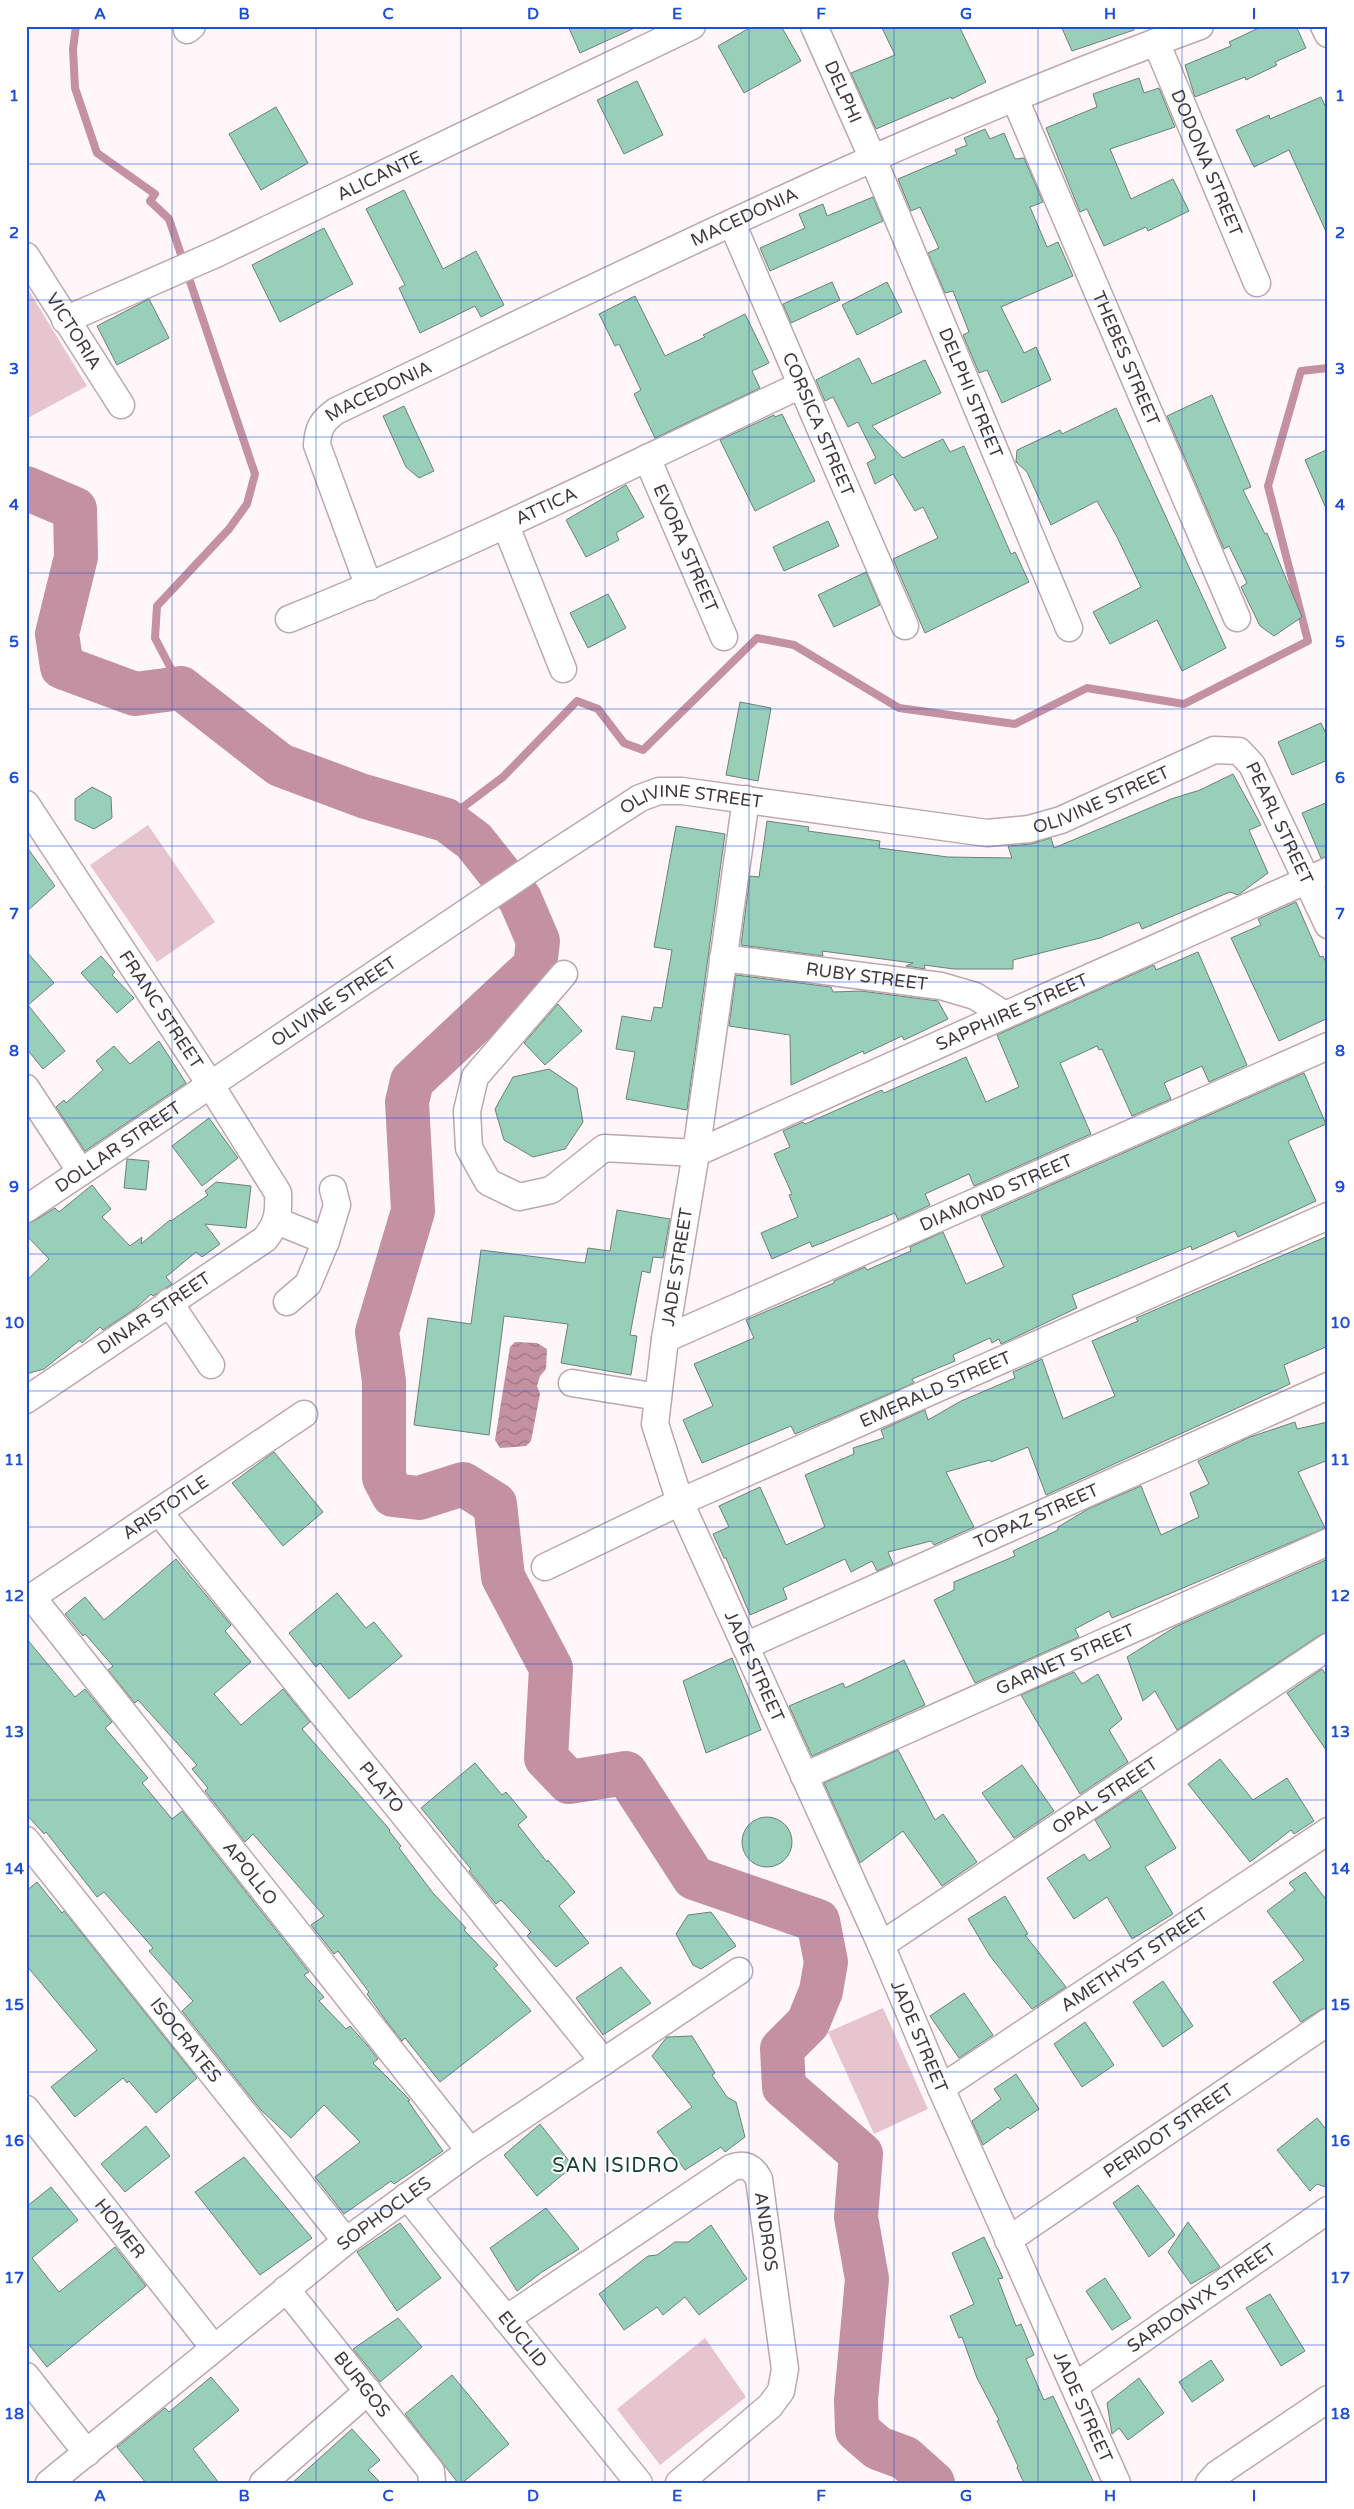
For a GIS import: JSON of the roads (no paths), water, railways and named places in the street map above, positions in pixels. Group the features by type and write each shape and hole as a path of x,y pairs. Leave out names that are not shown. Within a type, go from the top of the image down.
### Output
{"street":[{"name":"ALICANTE","path":"65,320 218,253 692,26"},
{"name":"DELPHI","path":"814,26 873,158"},
{"name":"MACEDONIA","path":"369,587 317,445 318,431 323,421 336,411 873,158 1156,42 1200,26"},
{"path":"1324,26 1328,34"},
{"name":"DODONA STREET","path":"1156,42 1257,283"},
{"name":"THEBES STREET","path":"1015,99 1237,618"},
{"name":"DELPHI STREET","path":"873,158 1069,628"},
{"name":"CORSICA STREET","path":"732,223 905,626"},
{"name":"VICTORIA","path":"26,256 65,320 121,405"},
{"name":"ATTICA","path":"289,619 369,587 506,526 801,385"},
{"name":"EVORA STREET","path":"647,458 724,637"},
{"path":"506,526 562,669"},
{"name":"OLIVINE STREET","path":"210,1084 538,864 640,798 659,791 682,790 960,831 995,833 1029,829 1061,820 1214,750 1239,752"},
{"name":"PEARL STREET","path":"1239,752 1252,766 1317,875 1328,925"},
{"name":"JADE STREET","path":"746,799 696,1153 665,1339 655,1424 680,1502 881,1945 941,2088 1117,2483"},
{"name":"FRANC STREET","path":"26,804 210,1084 278,1192 278,1221"},
{"name":"SAPPHIRE STREET","path":"696,1153 1317,875"},
{"name":"RUBY STREET","path":"723,958 941,986 975,996 1005,1015"},
{"path":"564,974 475,1077 467,1111 469,1148 488,1182 519,1198 551,1190 604,1148 696,1153"},
{"name":"DIAMOND STREET","path":"665,1339 1328,1046"},
{"name":"DOLLAR STREET","path":"26,1209 210,1084"},
{"path":"26,1088 80,1172"},
{"path":"287,1302 308,1284 326,1241 337,1205 333,1189"},
{"name":"EMERALD STREET","path":"545,1567 680,1502 1328,1216"},
{"path":"278,1221 326,1241"},
{"name":"DINAR STREET","path":"26,1400 265,1239 278,1221"},
{"path":"170,1302 211,1365"},
{"path":"572,1383 658,1397"},
{"name":"TOPAZ STREET","path":"745,1646 1328,1386"},
{"name":"ARISTOTLE","path":"29,1599 304,1414"},
{"name":"PLATO","path":"160,1512 604,2062"},
{"name":"GARNET STREET","path":"804,1776 1328,1542"},
{"name":"APOLLO","path":"29,1599 470,2151"},
{"name":"OPAL STREET","path":"881,1945 1328,1646"},
{"name":"AMETHYST STREET","path":"941,2088 1328,1831"},
{"name":"ISOCRATES","path":"26,1840 346,2241"},
{"name":"SOPHOCLES","path":"49,2483 346,2241 470,2151 739,1971"},
{"name":"PERIDOT STREET","path":"1008,2240 1328,2022"},
{"name":"HOMER","path":"26,2109 214,2348"},
{"name":"ANDROS","path":"506,2319 731,2168 739,2165 748,2166 755,2172 759,2179 785,2369 781,2391 770,2406 680,2483"},
{"name":"EUCLID","path":"407,2196 639,2483"},
{"name":"SARDONYX STREET","path":"1075,2386 1328,2210"},
{"name":"BURGOS","path":"286,2289 431,2471 432,2483"},
{"path":"26,2376 87,2453"},
{"path":"263,2483 368,2392"},
{"path":"1209,2483 1217,2474 1328,2399"}],"water":[{"path":"515,1342 537,1343 547,1349 546,1369 540,1376 537,1386 540,1394 531,1441 526,1446 500,1448 495,1440 510,1347"}],"waterway":[{"path":"76,26 73,49 75,88 97,153 155,194 150,201 169,219 255,474 247,504 229,529 157,606 155,638 181,688"},
{"path":"446,820 503,777 577,701 598,709 624,743 643,750 757,638 794,645 899,708 1015,724 1087,688 1184,704 1308,641 1268,486 1301,371 1328,368"},
{"path":"26,488 75,509 76,557 57,634 62,667 135,694 181,688 280,765 363,796 446,820 474,841 520,899 538,941 535,966 412,1081 407,1102 413,1211 377,1332 384,1381 384,1478 393,1495 419,1498 463,1484 495,1504 503,1577 551,1668 546,1758 569,1782 626,1773 694,1878 818,1921 826,1962 821,1991 808,2023 782,2049 784,2087 861,2154 856,2217 867,2279 856,2400 857,2430 878,2448 905,2458 933,2483"}],"district":[{"name":"SAN ISIDRO","path":"616,2165"}]}
